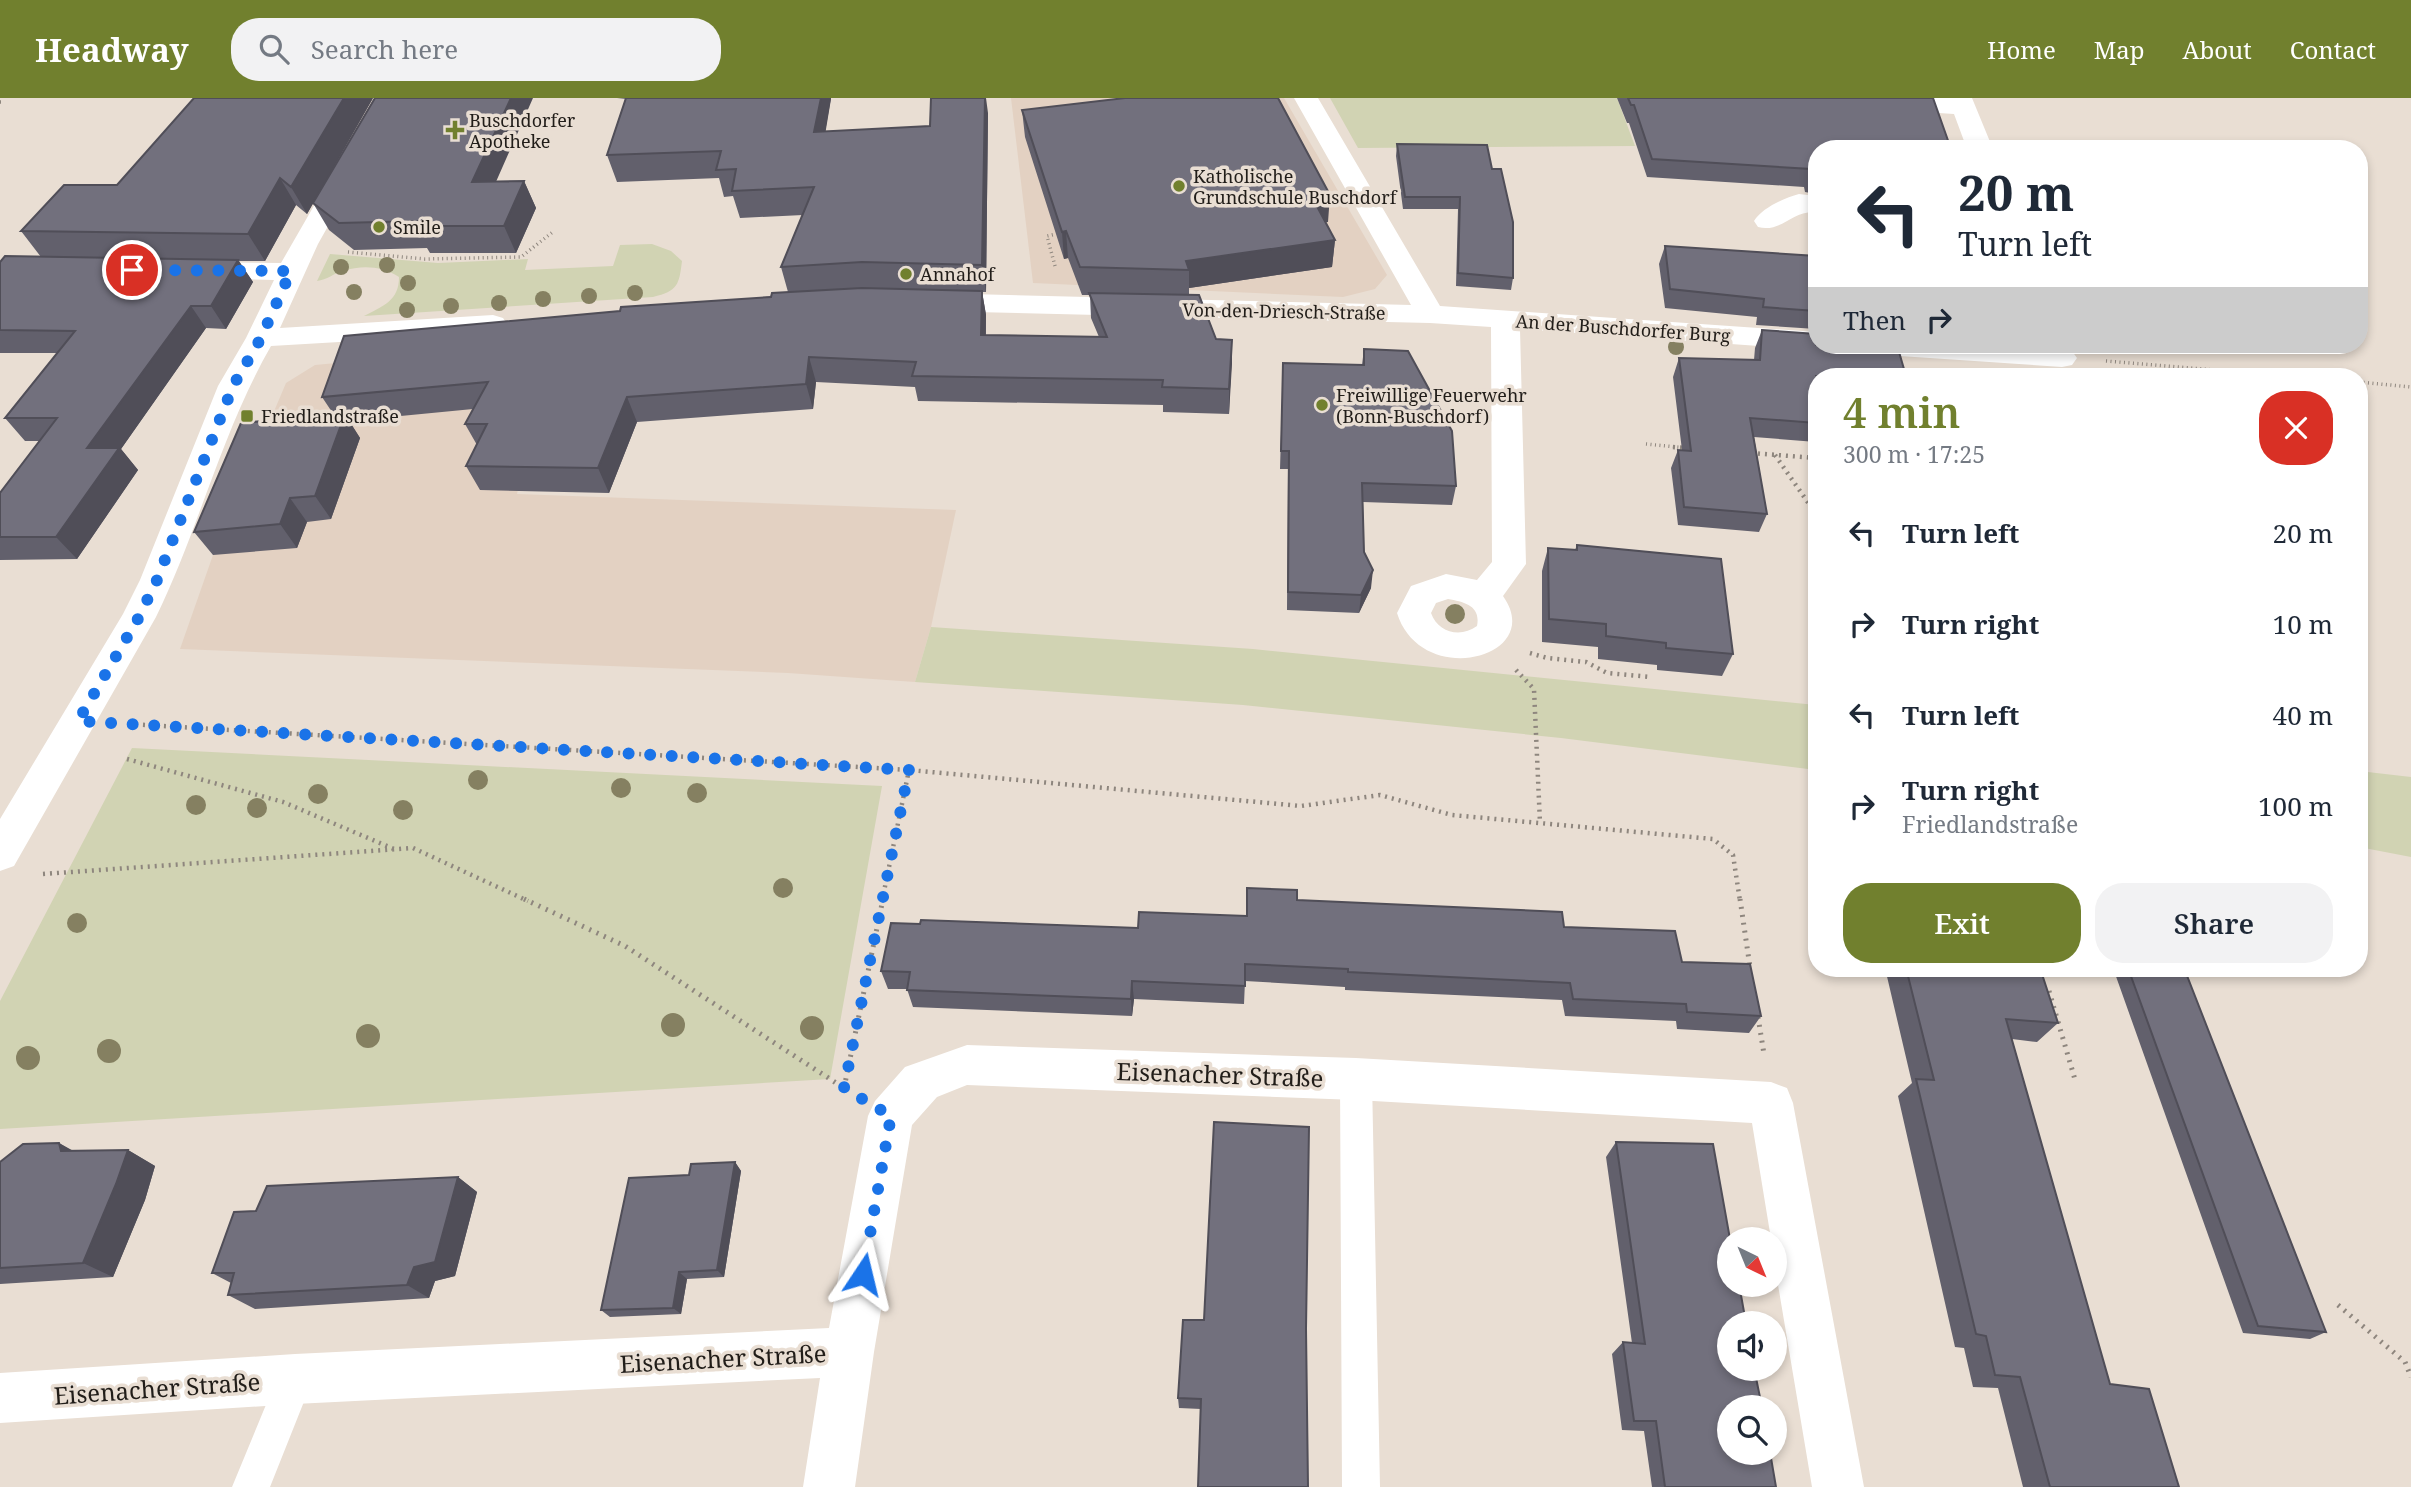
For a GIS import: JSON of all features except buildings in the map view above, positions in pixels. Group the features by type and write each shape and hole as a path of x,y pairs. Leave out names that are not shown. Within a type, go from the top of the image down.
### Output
{"street":[{"path":"0,854 12,810 78,721 139,617 157,580 228,397 261,338 296,261 388,98"},
{"path":"1817,98 1962,103 1976,140"},
{"path":"1307,100 1430,314"},
{"path":"1767,221 1798,202 1808,203"},
{"path":"166,270 296,261"},
{"name":"Von-den-Driesch-Straße","path":"908,302 1430,314"},
{"name":"An der Buschdorfer Burg","path":"1430,314 1808,340"},
{"path":"1484,596 1509,564 1505,320"},
{"path":"261,338 519,322"},
{"path":"1986,354 2063,360"},
{"path":"1460,586 1484,596 1494,606 1497,617 1495,629 1486,639 1475,644 1462,646 1434,640 1417,623 1414,613 1423,595 1433,589 1460,586"},
{"name":"Eisenacher Straße","path":"0,1398 295,1379 849,1352 891,1116 921,1082 967,1065 1356,1079 1772,1103"},
{"path":"1772,1103 1838,1487"},
{"path":"829,1487 849,1352"}],"lane":[{"path":"1356,1079 1361,1487"},
{"path":"251,1487 295,1379"}],"path":[{"path":"296,261 332,250 425,259 521,257 554,231"},
{"path":"1047,239 1046,236 1056,234"},
{"path":"2063,360 2174,368"},
{"path":"2368,383 2411,387"},
{"path":"1646,444 1698,449"},
{"path":"1749,453 1808,457"},
{"path":"1775,455 1808,502"},
{"path":"1486,639 1534,689 1540,823"},
{"path":"1547,658 1586,662 1607,673 1651,677"},
{"path":"78,721 909,770 1301,806 1380,795 1452,814 1713,839 1733,855 1752,979"},
{"path":"127,760 283,802 395,849"},
{"path":"844,1088 909,770"},
{"path":"41,874 413,848 625,946 891,1116"},
{"path":"2049,991 2076,1083"},
{"path":"1756,1006 1772,1103"},
{"path":"2338,1306 2404,1362 2411,1377"}],"shaded area":[{"name":"Katholische Grundschule Buschdorf","path":"1011,98 1284,98 1387,275 1375,289 1343,297 1033,283"},
{"path":"550,343 517,494 956,510 931,627 915,682 788,673 180,649 213,555 286,383 315,365"}],"green space":[{"path":"1330,98 1617,98 1635,146 1358,148"},
{"path":"652,244 671,251 682,261 676,286 653,297 364,316 389,302 396,292 399,277 365,267 343,271 317,281 330,254 438,263 528,259 525,270 613,266 620,245"},
{"path":"931,627 1253,649 1808,704 1808,769 1561,738 1243,705 915,682"},
{"path":"132,748 882,786 830,1079 0,1129 0,1001"},
{"path":"2368,772 2411,777 2411,857 2368,849"}],"place":[{"name":"Buschdorfer Apotheke","path":"455,130"},
{"name":"Katholische Grundschule Buschdorf","path":"1179,186"},
{"name":"Smile","path":"379,227"},
{"name":"Annahof","path":"906,274"},
{"name":"Freiwillige Feuerwehr (Bonn-Buschdorf)","path":"1322,405"},
{"name":"Friedlandstraße","path":"247,416"}],"route":[{"path":"132,270 291,271 261,338 233,386 157,580 139,617 78,721 909,770 844,1088 891,1116 863,1274"}]}
